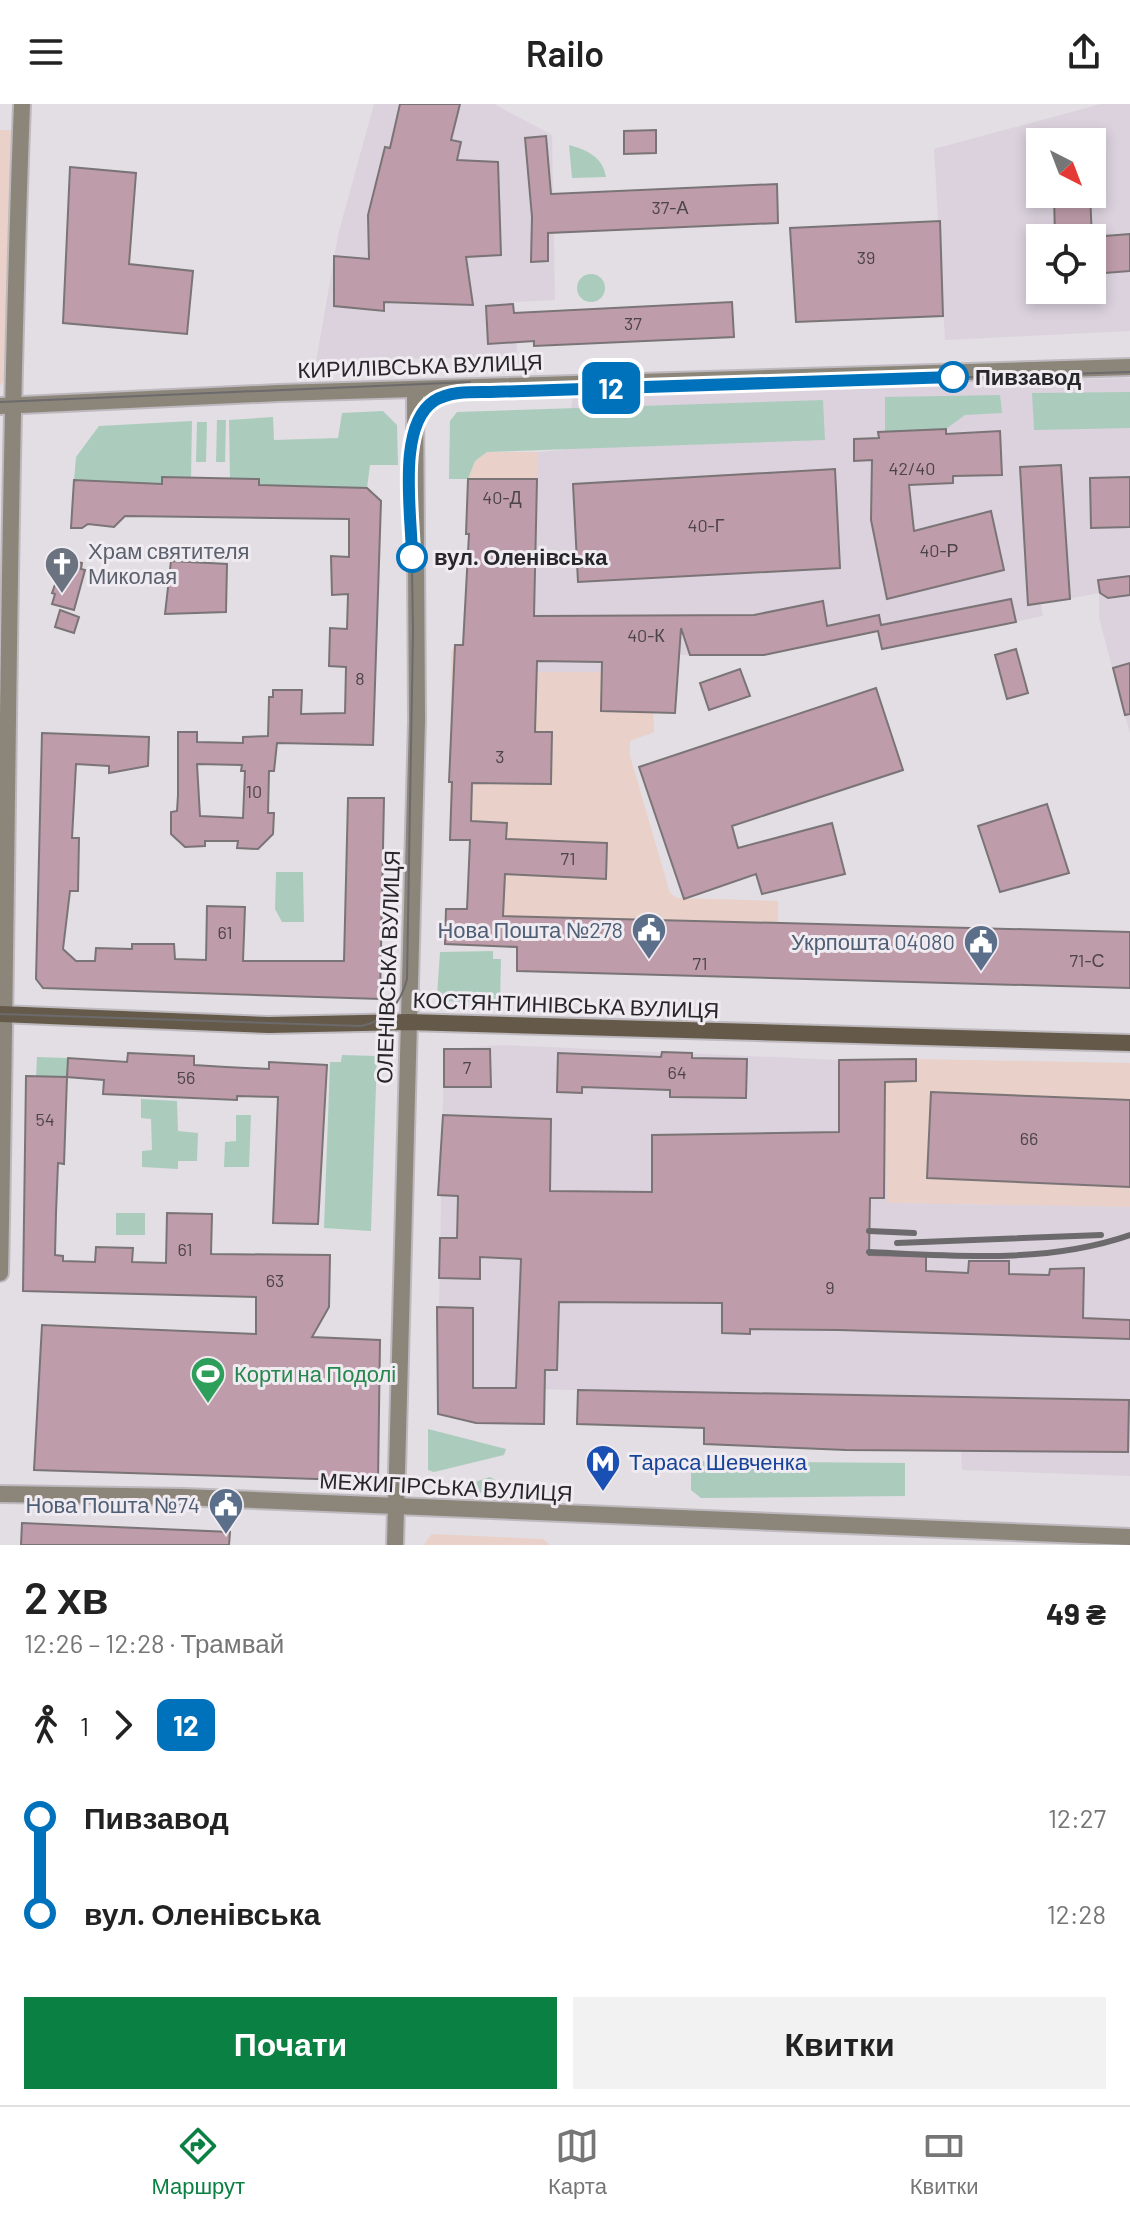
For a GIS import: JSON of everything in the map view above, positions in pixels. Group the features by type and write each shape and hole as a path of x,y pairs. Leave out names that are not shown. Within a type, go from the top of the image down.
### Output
{"main road":[{"name":"КОСТЯНТИНІВСЬКА ВУЛИЦЯ","path":"3,1014 269,1025 408,1022 1130,1043"}],"street":[{"path":"0,1273 7,405 22,104"},
{"name":"КИРИЛІВСЬКА ВУЛИЦЯ","path":"7,405 1130,367"},
{"name":"ОЛЕНІВСЬКА ВУЛИЦЯ","path":"395,1545 417,720 415,389"},
{"name":"МЕЖИГІРСЬКА ВУЛИЦЯ","path":"0,1494 397,1506 1130,1537"}],"shaded area":[{"path":"374,104 494,104 552,135 555,300 514,302 517,356 316,362 338,235"},
{"path":"1101,104 1130,104 1130,331 945,340 934,149"},
{"path":"0,130 11,130 6,378 0,386"},
{"path":"1130,378 1130,734 1099,618 1099,593 1041,604 1043,616 882,649 878,631 762,655 679,655 675,713 601,711 602,672 533,672 538,452 564,450 573,397 841,385"},
{"path":"487,452 538,452 534,672 602,672 653,712 654,732 630,741 630,756 670,893 677,898 778,901 778,923 1130,932 1130,988 517,971 518,938 504,946 445,944 446,909 467,909 470,841 450,840 451,653 455,645 463,644 471,534 467,534 468,479 475,461"},
{"path":"504,1045 839,1060 916,1059 916,1081 885,1082 887,1203 1130,1207 1130,1476 962,1470 961,1451 704,1444 704,1428 577,1424 577,1390 473,1388 472,1359 438,1358 444,1049"},
{"path":"916,1059 1130,1063 1130,1207 886,1203 885,1082 916,1081"},
{"path":"432,1534 543,1539 550,1545 423,1545"}],"green space":[{"path":"569,145 593,155 606,177 572,178"},
{"path":"591,274 601,278 605,288 601,298 591,302 581,298 577,288 581,278"},
{"path":"1130,392 1130,428 1034,430 1032,393"},
{"path":"1000,395 1002,413 965,415 946,429 885,432 885,397"},
{"path":"823,400 825,440 487,452 475,461 468,479 449,479 450,421 457,412"},
{"path":"383,411 397,425 398,465 370,465 367,488 259,485 258,479 230,478 229,420 273,417 274,440 338,438 342,413"},
{"path":"217,420 226,420 225,462 216,462"},
{"path":"192,421 191,477 162,477 162,484 74,480 76,457 99,426"},
{"path":"197,422 207,422 206,462 196,462"},
{"path":"276,872 303,872 304,922 282,922 275,909"},
{"path":"493,951 493,959 501,959 500,1003 441,1001 437,996 440,952"},
{"path":"342,1055 377,1056 371,1231 324,1228 330,1062 341,1062"},
{"path":"37,1057 68,1058 67,1077 36,1077"},
{"path":"141,1099 177,1101 178,1131 198,1133 197,1161 178,1161 178,1169 142,1167 142,1151 152,1150 151,1119 141,1118"},
{"path":"236,1115 251,1115 249,1167 224,1167 225,1142 236,1141"},
{"path":"116,1213 145,1213 145,1235 116,1235"},
{"path":"428,1429 506,1449 504,1455 434,1472 428,1470"},
{"path":"691,1461 905,1463 905,1496 701,1498 691,1490"},
{"path":"490,1477 504,1485 507,1494 467,1492 466,1485"}],"building":[{"path":"400,104 460,104 451,140 461,142 457,160 498,162 501,255 466,257 473,305 384,302 384,311 334,306 334,256 369,259 368,215 385,147 390,148"},
{"path":"656,130 656,153 624,154 624,131"},
{"path":"546,136 551,194 777,184 778,223 548,233 548,261 531,262 532,217 525,138"},
{"path":"70,167 136,173 129,264 193,271 187,334 63,323"},
{"path":"1054,208 1091,208 1091,224 1055,224"},
{"path":"940,221 943,316 796,322 790,228"},
{"path":"1130,234 1130,271 1106,273 1106,236"},
{"path":"732,302 734,337 534,346 534,341 488,344 486,306 513,304 514,313"},
{"path":"946,429 946,434 1000,431 1002,475 953,476 953,483 909,485 914,531 991,511 1004,570 887,599 871,520 872,460 854,461 854,439 879,438 878,432"},
{"path":"1061,465 1070,599 1028,605 1020,467"},
{"path":"835,469 840,568 578,582 573,484"},
{"path":"162,477 259,479 259,485 367,488 381,501 373,745 277,743 274,771 269,771 268,813 274,813 273,834 258,849 237,848 238,841 205,841 205,846 185,847 171,834 171,812 177,811 178,732 197,732 197,742 243,743 243,737 268,736 269,697 273,697 273,690 302,690 301,714 345,713 346,667 329,666 330,628 347,629 348,594 332,595 331,556 349,557 349,519 125,516 114,527 88,524 82,528 71,528 74,480 162,484","holes":["197,764 242,765 241,771 245,771 243,818 200,816"]},
{"path":"1130,477 1130,527 1091,528 1090,478"},
{"path":"468,479 537,479 534,616 754,615 823,601 827,626 879,615 881,625 1011,599 1016,622 882,649 878,631 764,655 690,655 681,628 675,713 601,711 602,662 537,661 535,732 552,732 551,784 472,783 471,821 507,823 506,839 607,843 606,879 505,874 503,916 1130,932 1130,988 517,971 517,947 445,944 446,909 467,909 470,840 450,840 452,782 449,782 455,645 463,645 469,534 466,534"},
{"path":"64,559 82,563 81,569 85,570 74,610 52,604 55,594 52,593"},
{"path":"171,561 227,564 226,612 165,614"},
{"path":"1130,576 1130,595 1108,598 1100,593 1098,580"},
{"path":"60,610 79,617 74,633 55,627"},
{"path":"1016,649 1028,693 1007,699 995,655"},
{"path":"1130,663 1130,714 1125,715 1113,668"},
{"path":"740,669 750,696 709,710 700,683"},
{"path":"876,688 903,770 732,826 738,848 832,823 845,874 762,894 756,874 684,899 639,767"},
{"path":"42,733 149,737 148,766 109,773 109,766 76,764 72,838 79,838 78,891 70,891 63,949 76,961 95,961 96,948 132,949 132,944 174,944 175,959 206,960 207,906 245,907 243,961 344,961 348,798 384,798 380,999 43,988 36,979"},
{"path":"1047,804 1069,873 1000,892 978,826"},
{"path":"444,1049 490,1049 491,1087 444,1087"},
{"path":"662,1052 692,1053 692,1058 747,1059 746,1098 670,1097 670,1090 582,1087 582,1093 557,1092 558,1053 661,1057"},
{"path":"128,1053 194,1056 194,1065 226,1067 269,1069 269,1062 327,1065 318,1224 273,1223 278,1097 237,1096 237,1100 103,1094 104,1080 67,1077 68,1058 127,1062"},
{"path":"916,1059 916,1081 885,1082 884,1198 870,1198 869,1255 926,1256 926,1271 968,1273 969,1261 1009,1261 1009,1274 1049,1275 1050,1269 1084,1268 1083,1318 1130,1320 1130,1339 839,1330 750,1329 750,1334 722,1333 722,1303 559,1302 557,1370 545,1370 544,1424 476,1423 438,1414 437,1307 473,1308 473,1388 516,1388 521,1259 480,1257 480,1279 439,1278 440,1238 457,1238 458,1196 438,1195 443,1115 551,1119 550,1191 652,1192 652,1135 839,1132 839,1060"},
{"name":"Корти на Подолі","path":"26,1076 67,1077 64,1164 58,1163 55,1255 63,1256 63,1261 95,1262 96,1247 133,1248 132,1262 166,1263 167,1213 212,1214 211,1254 330,1255 329,1307 312,1337 380,1340 378,1481 34,1470 42,1325 256,1334 256,1297 23,1291"},
{"path":"931,1092 1130,1100 1130,1187 927,1178"},
{"path":"578,1390 1129,1400 1128,1452 846,1450 704,1444 704,1428 577,1424"},
{"path":"22,1523 230,1532 229,1545 21,1545"}],"tram line":[{"path":"0,1014 361,1026 385,1015 401,996 407,979 413,631 410,446 420,417 437,401 460,394 490,392 1130,372"},
{"name":"12","path":"412,557 410,446 419,417 442,397 460,393 953,377"},
{"path":"0,402 470,382"}],"railway":[{"path":"869,1231 914,1233"},
{"path":"897,1243 1101,1235"},
{"path":"869,1252 968,1256 1033,1254 1098,1244 1130,1235"}],"place":[{"name":"Пивзавод","path":"953,377"},
{"name":"вул. Оленівська","path":"412,557"},
{"name":"Храм святителя Миколая","path":"62,595"},
{"name":"Нова Пошта №278","path":"649,961"},
{"name":"Укрпошта 04080","path":"981,973"},
{"name":"Корти на Подолі","path":"208,1405"},
{"name":"Тараса Шевченка","path":"603,1493"},
{"name":"Нова Пошта №74","path":"226,1536"}]}
